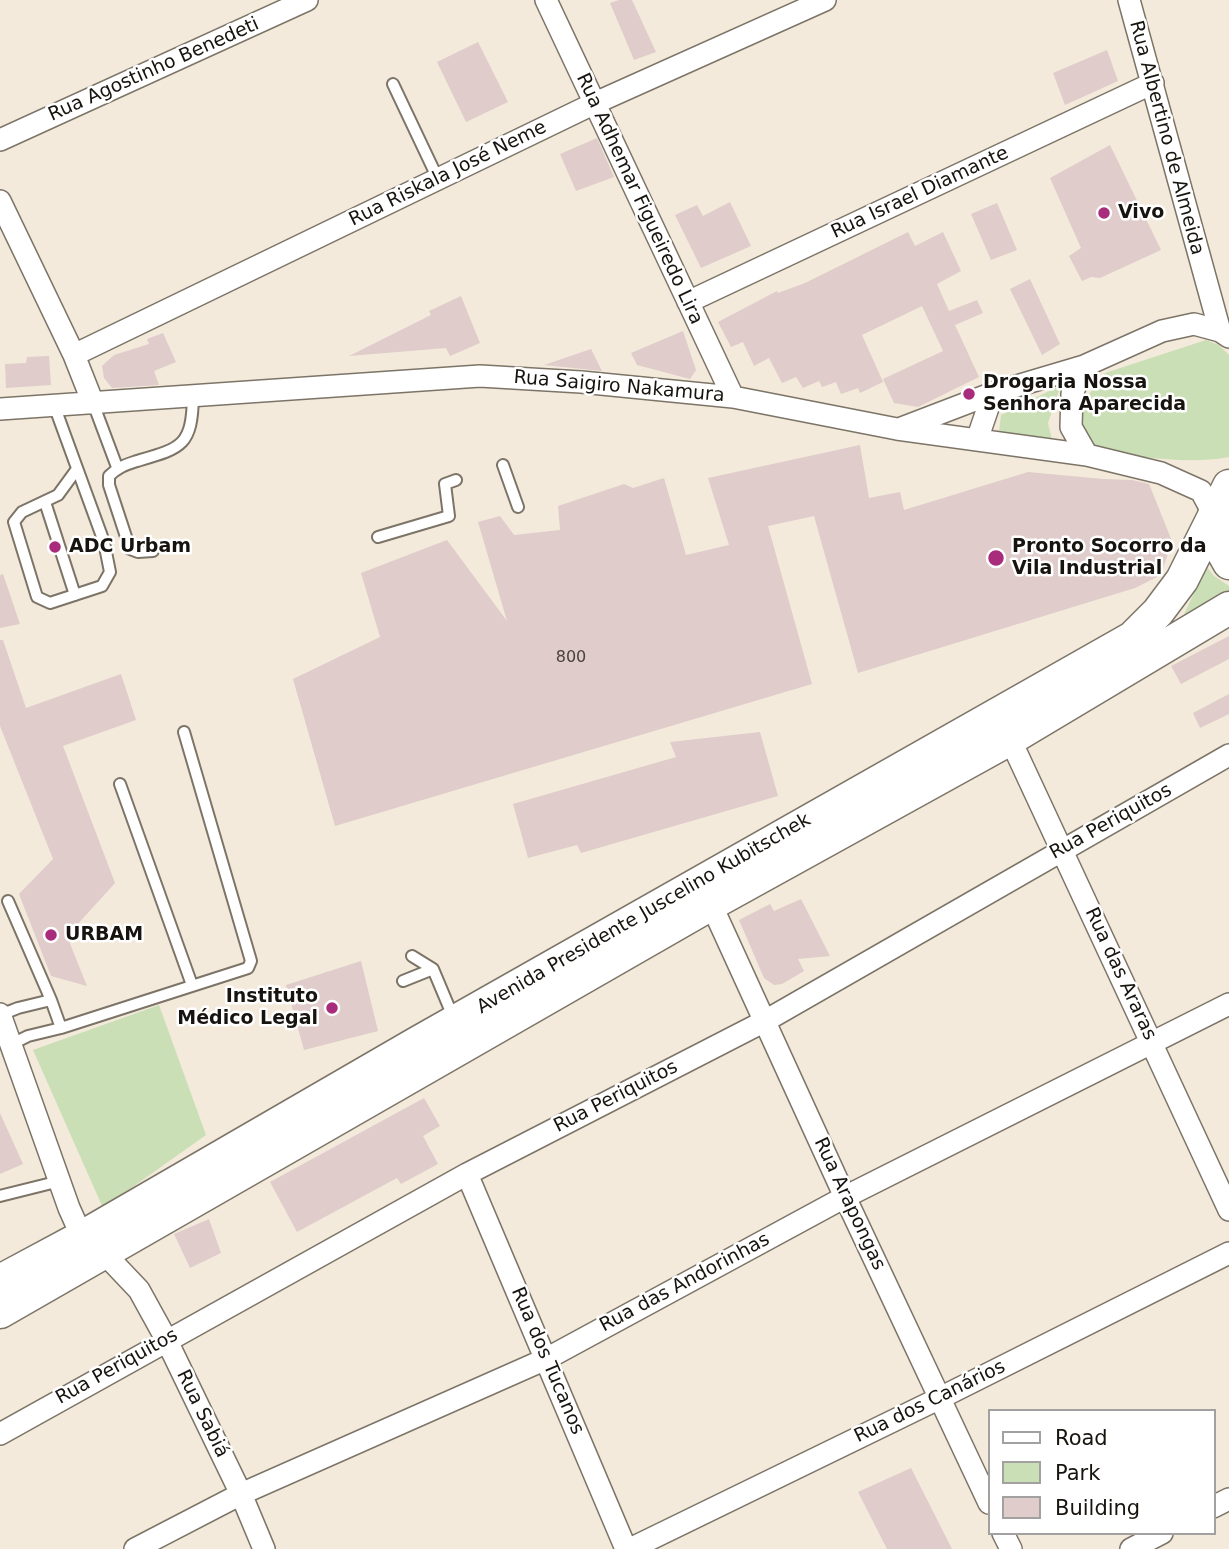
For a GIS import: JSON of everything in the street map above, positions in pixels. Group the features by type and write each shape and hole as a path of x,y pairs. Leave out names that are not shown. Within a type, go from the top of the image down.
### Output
{"main road":[{"name":"Avenida Presidente Juscelino Kubitschek","path":"0,1312 93,1245 455,1021 1132,638 1158,612 1182,580 1229,486"},
{"path":"1214,515 1220,547 1229,563"},
{"name":"Avenida Presidente Juscelino Kubitschek","path":"0,1281 93,1245 1010,739 1229,608"}],"street":[{"name":"Rua Agostinho Benedeti","path":"0,140 307,0"},
{"name":"Rua Adhemar Figueiredo Lira","path":"546,0 733,397"},
{"name":"Rua Riskala José Neme","path":"74,355 593,104 825,0"},
{"name":"Rua Albertino de Almeida","path":"1129,0 1203,275 1225,334"},
{"name":"Rua Israel Diamante","path":"688,302 1153,83"},
{"path":"0,201 74,355 93,403"},
{"name":"Rua Albertino de Almeida","path":"1194,324 1203,275"},
{"path":"897,429 993,393 1084,366 1162,331 1194,324 1225,334"},
{"path":"1084,366 1072,394 1070,427 1087,455"},
{"name":"Rua Saigiro Nakamura","path":"6,408 480,376 581,382 733,397 897,429 1087,455 1161,473 1201,491 1214,515"},
{"path":"977,440 993,393"},
{"path":"0,429 6,408"},
{"name":"Rua das Araras","path":"1010,739 1229,1210"},
{"name":"Rua Periquitos","path":"0,1433 467,1174 765,1021 1229,755"},
{"name":"Rua Arapongas","path":"711,904 988,1501"},
{"name":"Rua das Andorinhas","path":"135,1549 241,1494 547,1359 845,1197 1229,1004"},
{"path":"0,1015 60,1181 93,1245"},
{"name":"Rua dos Tucanos","path":"467,1174 628,1549"},
{"name":"Rua Sabiá","path":"93,1245 139,1290 166,1339 241,1494 264,1549"},
{"name":"Rua dos Canários","path":"628,1549 940,1398 1229,1253"},
{"path":"1131,1549 1158,1535"}],"lane":[{"path":"393,84 438,179"},
{"path":"153,551 138,552 130,549 109,485 109,476 117,467 176,449 190,430 194,396"},
{"path":"93,403 117,467"},
{"path":"54,405 104,542 110,572 102,586 50,603 37,597 14,522 22,512 58,495 77,469"},
{"path":"503,465 518,507"},
{"path":"377,537 449,516 446,484 456,480"},
{"path":"45,502 75,595"},
{"path":"12,1044 28,1036 61,1028 248,968 251,961 184,732"},
{"path":"120,784 192,985"},
{"path":"8,901 61,1028"},
{"path":"412,957 433,969 455,1021"},
{"path":"403,981 433,969"},
{"path":"0,1015 51,1000"},
{"path":"0,1196 60,1181"}],"green space":[{"path":"1206,340 1219,345 1229,355 1229,457 1179,460 1095,451 1077,410 1105,373"},
{"path":"1061,385 1048,423 1054,448 998,441 1001,415"},
{"path":"1203,562 1214,576 1229,586 1229,597 1177,629 1197,587"},
{"path":"159,1005 206,1135 103,1208 33,1050"}],"building":[{"path":"632,0 656,52 634,60 610,3"},
{"path":"478,42 508,102 466,122 437,62"},
{"path":"1107,50 1118,81 1065,105 1053,73"},
{"path":"597,138 614,177 576,191 560,154"},
{"name":"Vivo","path":"1110,145 1161,250 1100,278 1091,277 1082,281 1069,256 1081,248 1050,178"},
{"path":"730,202 751,246 701,268 675,215 697,205 703,216"},
{"path":"997,203 1017,250 991,260 971,214"},
{"path":"908,232 915,246 943,232 961,271 937,284 949,311 977,300 983,313 955,325 979,377 918,407 894,403 883,379 943,351 922,306 862,335 883,382 860,393 858,388 841,394 836,382 822,387 819,381 803,388 796,377 782,383 769,358 754,366 743,342 731,347 718,322 777,291 778,293 805,283"},
{"path":"1030,279 1060,344 1042,355 1010,289"},
{"path":"461,296 480,343 450,356 446,348 349,356 431,315 429,311"},
{"path":"683,331 696,370 690,379 637,365 631,353"},
{"path":"163,333 176,362 154,371 159,385 112,388 104,378 102,366 114,355 149,344 147,339"},
{"path":"591,349 602,371 544,365"},
{"path":"49,356 51,385 6,388 5,364 26,363 27,357"},
{"path":"860,445 869,498 900,492 904,510 1028,472 1132,480 1149,484 1172,541 1161,575 1135,588 858,673 814,516 768,526 812,684 335,826 293,679 380,637 361,573 447,540 507,621 478,522 500,516 514,535 560,530 558,506 624,484 633,488 664,478 686,555 729,545 708,478"},
{"path":"3,574 20,624 0,628 0,575"},
{"path":"1229,636 1229,659 1181,684 1171,666"},
{"path":"0,640 3,640 26,708 121,674 136,720 63,746 115,883 67,936 87,986 51,976 19,894 53,859 0,726"},
{"path":"1229,694 1229,714 1200,728 1193,713"},
{"path":"760,732 778,796 581,853 577,845 528,858 513,804 676,757 670,742"},
{"path":"801,899 830,956 798,959 804,971 782,984 774,985 764,978 739,920 770,904 774,911"},
{"name":"Instituto Médico Legal","path":"361,961 378,1031 304,1050 286,985"},
{"path":"424,1098 440,1126 423,1136 438,1164 401,1184 397,1178 297,1232 270,1182"},
{"path":"0,1113 23,1164 0,1174"},
{"path":"209,1219 221,1253 190,1268 174,1234"},
{"path":"911,1468 952,1549 887,1549 858,1492"}],"place":[{"name":"Vivo","path":"1104,213"},
{"name":"Drogaria Nossa Senhora Aparecida","path":"969,394"},
{"name":"ADC Urbam","path":"55,547"},
{"name":"Pronto Socorro da Vila Industrial","path":"996,558"},
{"name":"URBAM","path":"51,935"},
{"name":"Instituto Médico Legal","path":"332,1008"}]}
